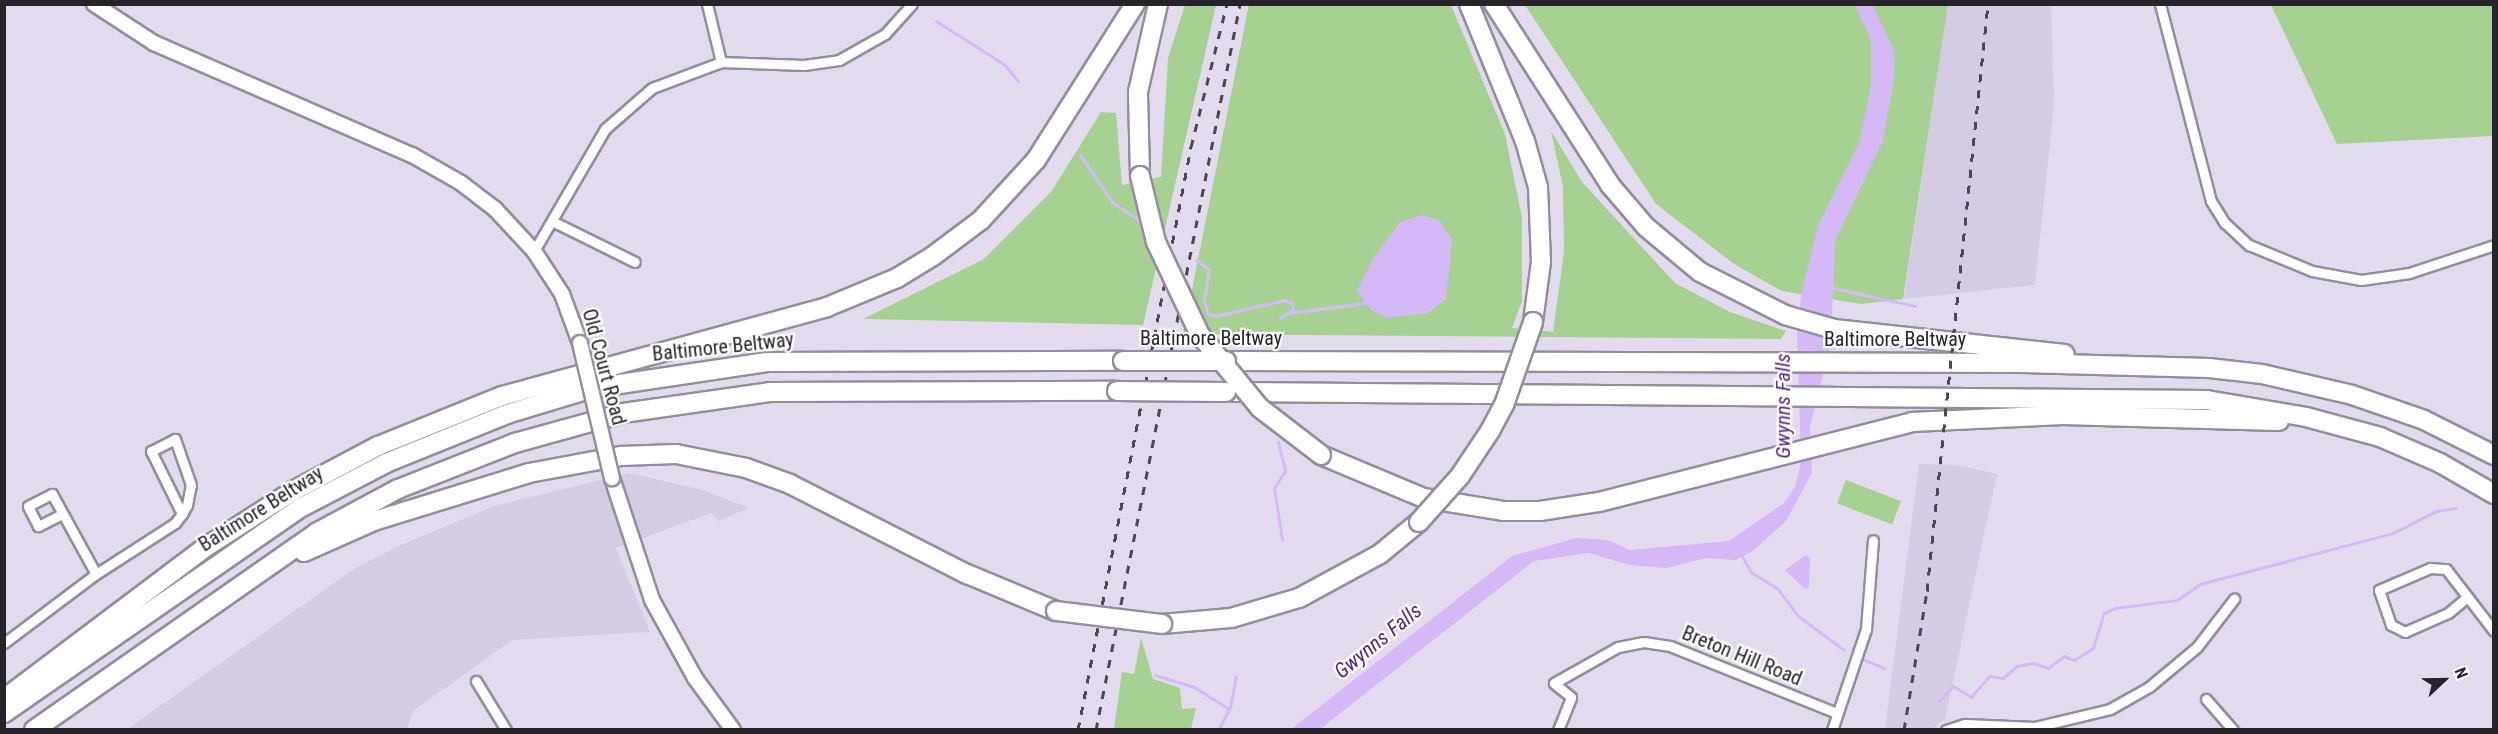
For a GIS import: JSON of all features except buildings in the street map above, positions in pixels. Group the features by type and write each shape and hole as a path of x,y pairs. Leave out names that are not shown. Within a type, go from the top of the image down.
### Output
{"highway":[{"path":"4,699 206,547 302,485 378,446 502,396 827,307 887,282 933,256 981,220 1036,160 1134,4"},
{"path":"1158,4 1138,92 1140,176 1156,242 1200,335 1260,408 1321,455 1425,498 1503,511 1540,511 1599,502 1843,436 1912,422 2063,415 2206,417 2339,425"},
{"path":"233,588 374,521 490,483 566,464 676,454 735,465 790,484 967,574 1056,611 1162,624 1231,618 1299,598 1380,554 1419,522 1460,476 1504,405 1533,322 1541,262 1538,187 1525,141 1469,4"},
{"path":"1494,4 1593,162 1635,215 1700,272 1785,315 1844,330 2144,364"},
{"name":"Baltimore Beltway","path":"4,713 302,507 395,459 516,411 603,386 767,362 1787,361 2144,364 2219,369 2316,384 2403,412 2493,455"},
{"path":"33,729 233,588 316,533 398,489 481,455 623,413 770,392 1844,395 2207,400 2256,406 2339,425 2440,463 2493,495"}],"main road":[{"name":"Old Court Road","path":"94,4 154,43 444,172 495,209 534,250 562,294 580,343 612,478 652,600 695,678 733,729"}],"street":[{"path":"707,4 722,62"},
{"path":"534,250 554,222 584,162 615,117 665,81 722,62 804,65 839,60 877,40 912,4"},
{"path":"2160,4 2211,201 2225,223 2249,245 2312,272 2361,280 2409,273 2493,245"},
{"path":"554,222 635,262"},
{"path":"4,643 96,574 182,514 190,497 190,477 175,440 151,451 182,514"},
{"path":"62,514 96,574"},
{"path":"1832,729 1866,629 1873,540"},
{"path":"2466,598 2448,613 2405,632 2391,625 2379,590 2390,582 2440,567 2456,578 2466,598 2493,631"},
{"path":"1946,729 1965,724 2035,727 2110,709 2149,687 2197,647 2234,599"},
{"name":"Breton Hill Road","path":"1558,729 1571,697 1554,683 1618,647 1644,642 1670,646 1837,713"},
{"path":"476,681 506,729"},
{"path":"2206,699 2233,729"}],"shaded area":[{"name":"Gwynns Falls","path":"1855,5 1873,5 1895,53 1894,78 1883,141 1835,241 1831,343 1810,427 1812,473 1786,521 1753,551 1735,560 1706,558 1666,568 1629,565 1589,553 1534,561 1320,729 1290,730 1512,556 1576,538 1608,540 1630,550 1729,541 1784,503 1795,487 1801,462 1797,330 1802,290 1818,226 1859,143 1871,87 1871,40"},
{"path":"1948,5 2051,5 2054,106 2035,285 1904,299"},
{"path":"1422,215 1439,220 1452,240 1446,299 1428,313 1387,318 1371,310 1357,291 1373,258 1400,222"},
{"path":"1919,464 1956,465 1997,474 1945,719 1932,729 1885,729"},
{"path":"629,473 699,489 749,508 719,521 711,513 616,548 650,632 512,640 413,711 407,729 126,730 354,569 394,548 494,506"},
{"path":"1806,555 1810,558 1809,587 1805,589 1785,570"}],"green space":[{"path":"1249,4 1451,5 1505,134 1522,218 1522,301 1512,328 1553,332 1564,252 1563,187 1551,131 1582,182 1675,283 1730,312 1786,331 1781,339 1183,334"},
{"path":"1185,5 1216,5 1143,325 863,319 984,259 1051,192 1101,112 1116,113 1122,185 1161,177 1168,58"},
{"path":"1525,5 1948,5 1903,299 1861,304 1782,291 1734,264 1656,204"},
{"path":"2271,5 2493,5 2493,136 2337,144"},
{"path":"1846,480 1901,501 1892,524 1837,503"},
{"path":"1141,638 1153,679 1180,688 1182,709 1196,708 1191,729 1114,729 1122,672 1134,674"}],"waterway":[{"path":"936,21 1005,65 1018,81"},
{"path":"1080,155 1113,203 1138,219"},
{"path":"1196,260 1209,269 1204,301 1208,313 1215,316 1285,300 1292,303 1293,309 1280,318"},
{"path":"1829,287 1915,306"},
{"path":"1289,313 1364,303"},
{"path":"1278,442 1285,471 1274,488 1282,539"},
{"path":"1939,701 1953,686 1971,697 1989,676 2003,678 2017,666 2033,663 2048,668 2064,656 2074,660 2093,648 2104,613 2115,608 2177,600 2200,584 2393,533 2436,511 2456,508"},
{"path":"1742,556 1751,572 1777,588 1798,616 1844,650"},
{"path":"1862,659 1884,668"},
{"path":"1155,675 1194,687 1229,709"},
{"path":"1218,730 1230,707 1236,677"}],"railway":[{"path":"1078,730 1191,147 1227,4"},
{"path":"1096,730 1240,4"},
{"path":"1904,730 1927,591 1988,4"}]}
